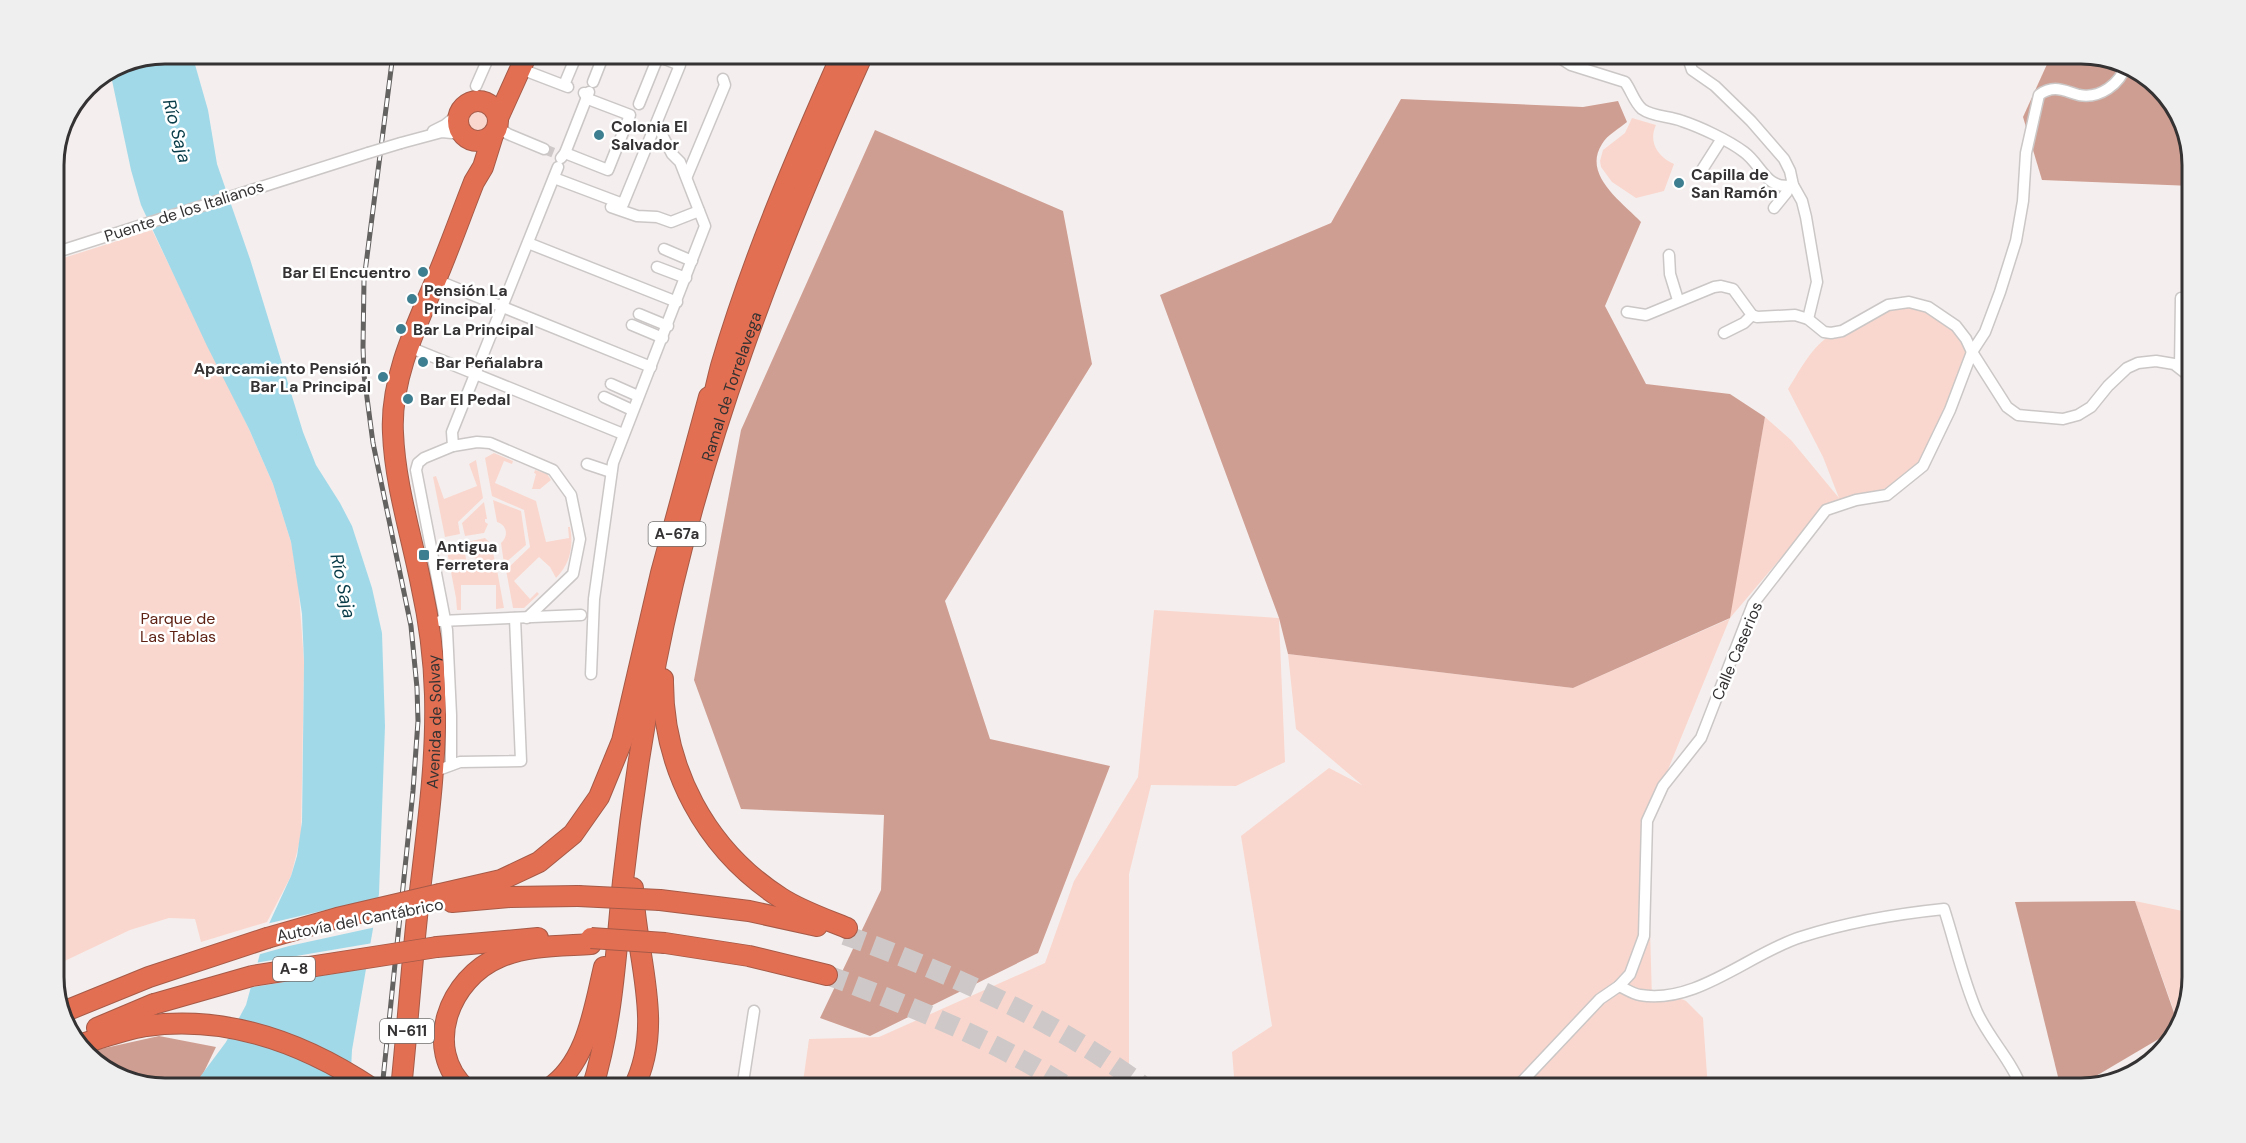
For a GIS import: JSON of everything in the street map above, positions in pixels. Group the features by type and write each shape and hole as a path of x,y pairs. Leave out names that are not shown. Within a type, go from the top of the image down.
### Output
{"highway":[{"name":"Ramal de Torrelavega","path":"596,944 622,819 639,703 665,579 721,366 750,279 838,64"},
{"name":"Ramal de Torrelavega","path":"635,795 667,607 697,490 766,285 800,198 859,64"},
{"path":"460,113 479,94 494,96 521,68"},
{"name":"Avenida de Solvay","path":"402,1078 417,918 442,769 435,694 436,622 398,478 393,431 395,400 409,347 521,68"},
{"path":"466,137 485,140 496,127 493,107 479,94"},
{"name":"N-611","path":"460,113 459,126 466,137"},
{"name":"Avenida de Solvay","path":"466,137 477,163 474,182"},
{"name":"Autovía del Cantábrico","path":"70,1009 149,977 267,938 348,915 439,899 578,896 660,900 749,911 846,932 782,899 751,876 717,840 693,807 683,786 675,766 664,722 663,676 675,597 710,462 766,285"},
{"path":"439,899 501,880 539,862 573,834 599,797 622,741 663,563 707,402 721,366"},
{"path":"595,1078 610,1005 635,795"},
{"path":"635,795 634,914 646,989 649,1030 645,1059 637,1078"},
{"name":"A-8","path":"82,1034 154,1004 252,976 437,947 520,939 596,944 665,943 749,956 827,975"},
{"path":"457,1078 446,1062 443,1039 451,1007 466,983 486,964 514,952 596,944"},
{"path":"559,1078 584,1042 596,944"},
{"path":"586,1078 600,1029 596,944"},
{"path":"68,1002 149,977"},
{"path":"89,1042 124,1031 155,1025 212,1026 264,1035 318,1056 355,1078"}],"street":[{"path":"479,94 487,64"},
{"path":"521,68 566,86 574,64"},
{"path":"453,446 452,432 600,64"},
{"path":"636,111 652,64"},
{"path":"559,164 623,204 657,125 680,65 678,64"},
{"path":"1569,64 1624,82 1643,109 1653,114 1680,120 1721,140 1750,156 1770,182 1782,186 1791,185"},
{"path":"1690,64 1692,70 1715,86 1751,121 1784,159 1790,171 1791,185 1802,201 1806,217 1817,282 1808,319"},
{"name":"Calle Caserios","path":"1525,1078 1600,999 1619,986 1630,974 1644,936 1647,821 1663,786 1701,738 1753,604 1826,510 1856,500 1887,495 1923,466 1950,410 1972,352 1994,312 2016,241 2023,201 2026,153 2039,95 2055,88 2079,95 2094,95 2107,90 2123,74"},
{"path":"687,176 725,85 723,80"},
{"path":"559,164 608,170 630,115 589,91"},
{"path":"425,135 445,125 460,113"},
{"path":"591,674 594,599 611,472 623,434 668,326 704,230 704,221 687,176 657,125"},
{"path":"496,127 544,148"},
{"path":"425,135 442,132 466,137"},
{"name":"Puente de los Italianos","path":"65,250 425,135"},
{"path":"1700,173 1721,140"},
{"path":"559,164 637,216 657,217 671,222 699,211"},
{"path":"1774,208 1791,185"},
{"path":"528,243 677,302"},
{"path":"664,249 692,261"},
{"path":"1669,255 1670,274 1678,300"},
{"path":"657,267 686,278"},
{"path":"436,280 651,367"},
{"path":"1627,312 1646,315 1714,287 1728,286 1738,293 1752,315 1757,317 1795,315 1808,319 1824,332 1831,333 1842,331 1888,305 1908,302 1928,308 1956,326 2007,407 2018,415 2034,417 2063,418 2078,415 2091,407 2127,368 2138,363 2156,361 2174,364 2180,368"},
{"path":"2180,368 2181,298"},
{"path":"639,314 668,326"},
{"path":"1724,333 1743,323 1752,315"},
{"path":"632,325 663,338"},
{"path":"409,347 623,434"},
{"path":"611,384 638,396"},
{"path":"604,398 633,410"},
{"path":"527,618 573,574 580,539 571,495 553,470 490,443 477,442 453,446 421,460 416,468 436,622 527,618 581,615"},
{"path":"586,464 611,472"},
{"path":"442,769 460,762 521,760 515,618"},
{"path":"1619,986 1640,995 1678,994 1700,986 1779,944 1803,936 1852,922 1893,914 1944,909 1977,1010 1987,1032 2018,1078"},
{"path":"744,1078 754,1011"}],"green space":[{"path":"478,111 486,114 489,122 486,130 478,133 470,130 467,122 470,114"},
{"path":"1632,118 1656,125 1653,137 1656,148 1663,157 1674,164 1664,191 1636,198 1612,182 1601,167 1600,161 1603,150 1625,133"},
{"name":"Parque de Las Tablas","path":"152,230 249,429 273,484 291,542 298,581 304,662 301,836 291,876 267,922 201,942 195,919 169,918 130,930 65,961 65,258"},
{"path":"1905,306 1926,312 1954,330 1965,348 1967,359 1938,430 1915,468 1891,487 1840,500 1807,527 1730,618 1647,821 1652,999 1677,997 1686,1001 1703,1018 1707,1078 1234,1078 1232,1052 1272,1026 1241,836 1329,768 1362,785 1296,729 1288,654 1573,688 1729,619 1765,417 1791,440 1839,498 1823,457 1788,389 1810,354 1828,337 1844,328"},
{"path":"494,453 513,461 512,464 504,461 495,483 536,501 546,542 569,538 568,527 570,527 570,554 565,567 556,578 550,567 539,557 514,581 530,599 537,592 539,594 524,608 513,608 506,570 530,547 524,510 492,496 485,458"},
{"path":"476,460 483,498 458,522 460,534 445,537 433,477 436,476 444,499 477,486 469,464"},
{"path":"535,470 547,474 551,480 540,489 532,489"},
{"path":"493,500 521,511 526,545 504,564 501,543 506,531 497,522"},
{"path":"484,502 487,519 485,522 488,524 484,533 465,536 462,523"},
{"path":"485,538 491,544 496,566 469,556 467,542"},
{"path":"463,542 466,559 497,570 504,608 496,609 496,585 461,585 461,610 457,610 446,546"},
{"path":"1154,610 1279,618 1285,762 1236,786 1151,785 1129,874 1129,1063 1111,1078 804,1078 809,1039 879,1037 1045,963 1074,881 1138,777"},
{"path":"2135,901 2182,911 2182,977 2175,1012"}],"shaded area":[{"path":"2047,64 2100,66 2125,75 2156,99 2171,121 2180,146 2181,186 2042,180 2023,117"},
{"path":"1401,99 1583,107 1618,101 1627,122 1604,141 1597,155 1597,166 1607,187 1641,222 1605,306 1646,384 1730,394 1765,417 1730,618 1573,688 1288,654 1279,618 1160,295 1331,223"},
{"path":"875,130 1063,211 1092,364 945,601 990,739 1110,766 1038,953 870,1036 820,1018 881,890 884,815 741,809 694,680 741,430"},
{"path":"2135,901 2174,1013 2160,1038 2093,1078 2058,1078 2015,902"},
{"path":"159,1036 216,1047 201,1078 153,1078 140,1075 121,1068 96,1050"}],"water":[{"name":"Río Saja","path":"195,64 208,110 217,164 250,259 303,432 316,465 352,526 372,588 382,633 385,726 379,894 352,1050 351,1078 199,1078 226,1042 246,1005 267,928 291,876 297,856 302,822 304,662 302,614 291,542 273,484 249,429 141,205 131,170 112,81 127,72 146,66"}],"pier":[{"path":"381,897 376,927 257,955 266,924"},
{"path":"373,943 369,968 248,988 255,963"}],"tunnel":[{"path":"544,149 559,155"},
{"path":"845,935 925,966 1002,1001 1076,1041 1132,1078"},
{"path":"827,975 952,1025 1053,1078"}],"railway":[{"path":"383,1078 413,791 418,721 411,626 373,443 364,375 364,280 392,64"}],"place":[{"name":"Colonia El Salvador","path":"599,135"},
{"name":"Capilla de San Ramón","path":"1679,183"},
{"name":"Bar El Encuentro","path":"423,272"},
{"name":"Pensión La Principal","path":"412,299"},
{"name":"Bar La Principal","path":"401,329"},
{"name":"Bar Peñalabra","path":"423,362"},
{"name":"Aparcamiento Pensión Bar La Principal","path":"383,377"},
{"name":"Bar El Pedal","path":"408,399"},
{"name":"Antigua Ferretera","path":"424,555"}]}
